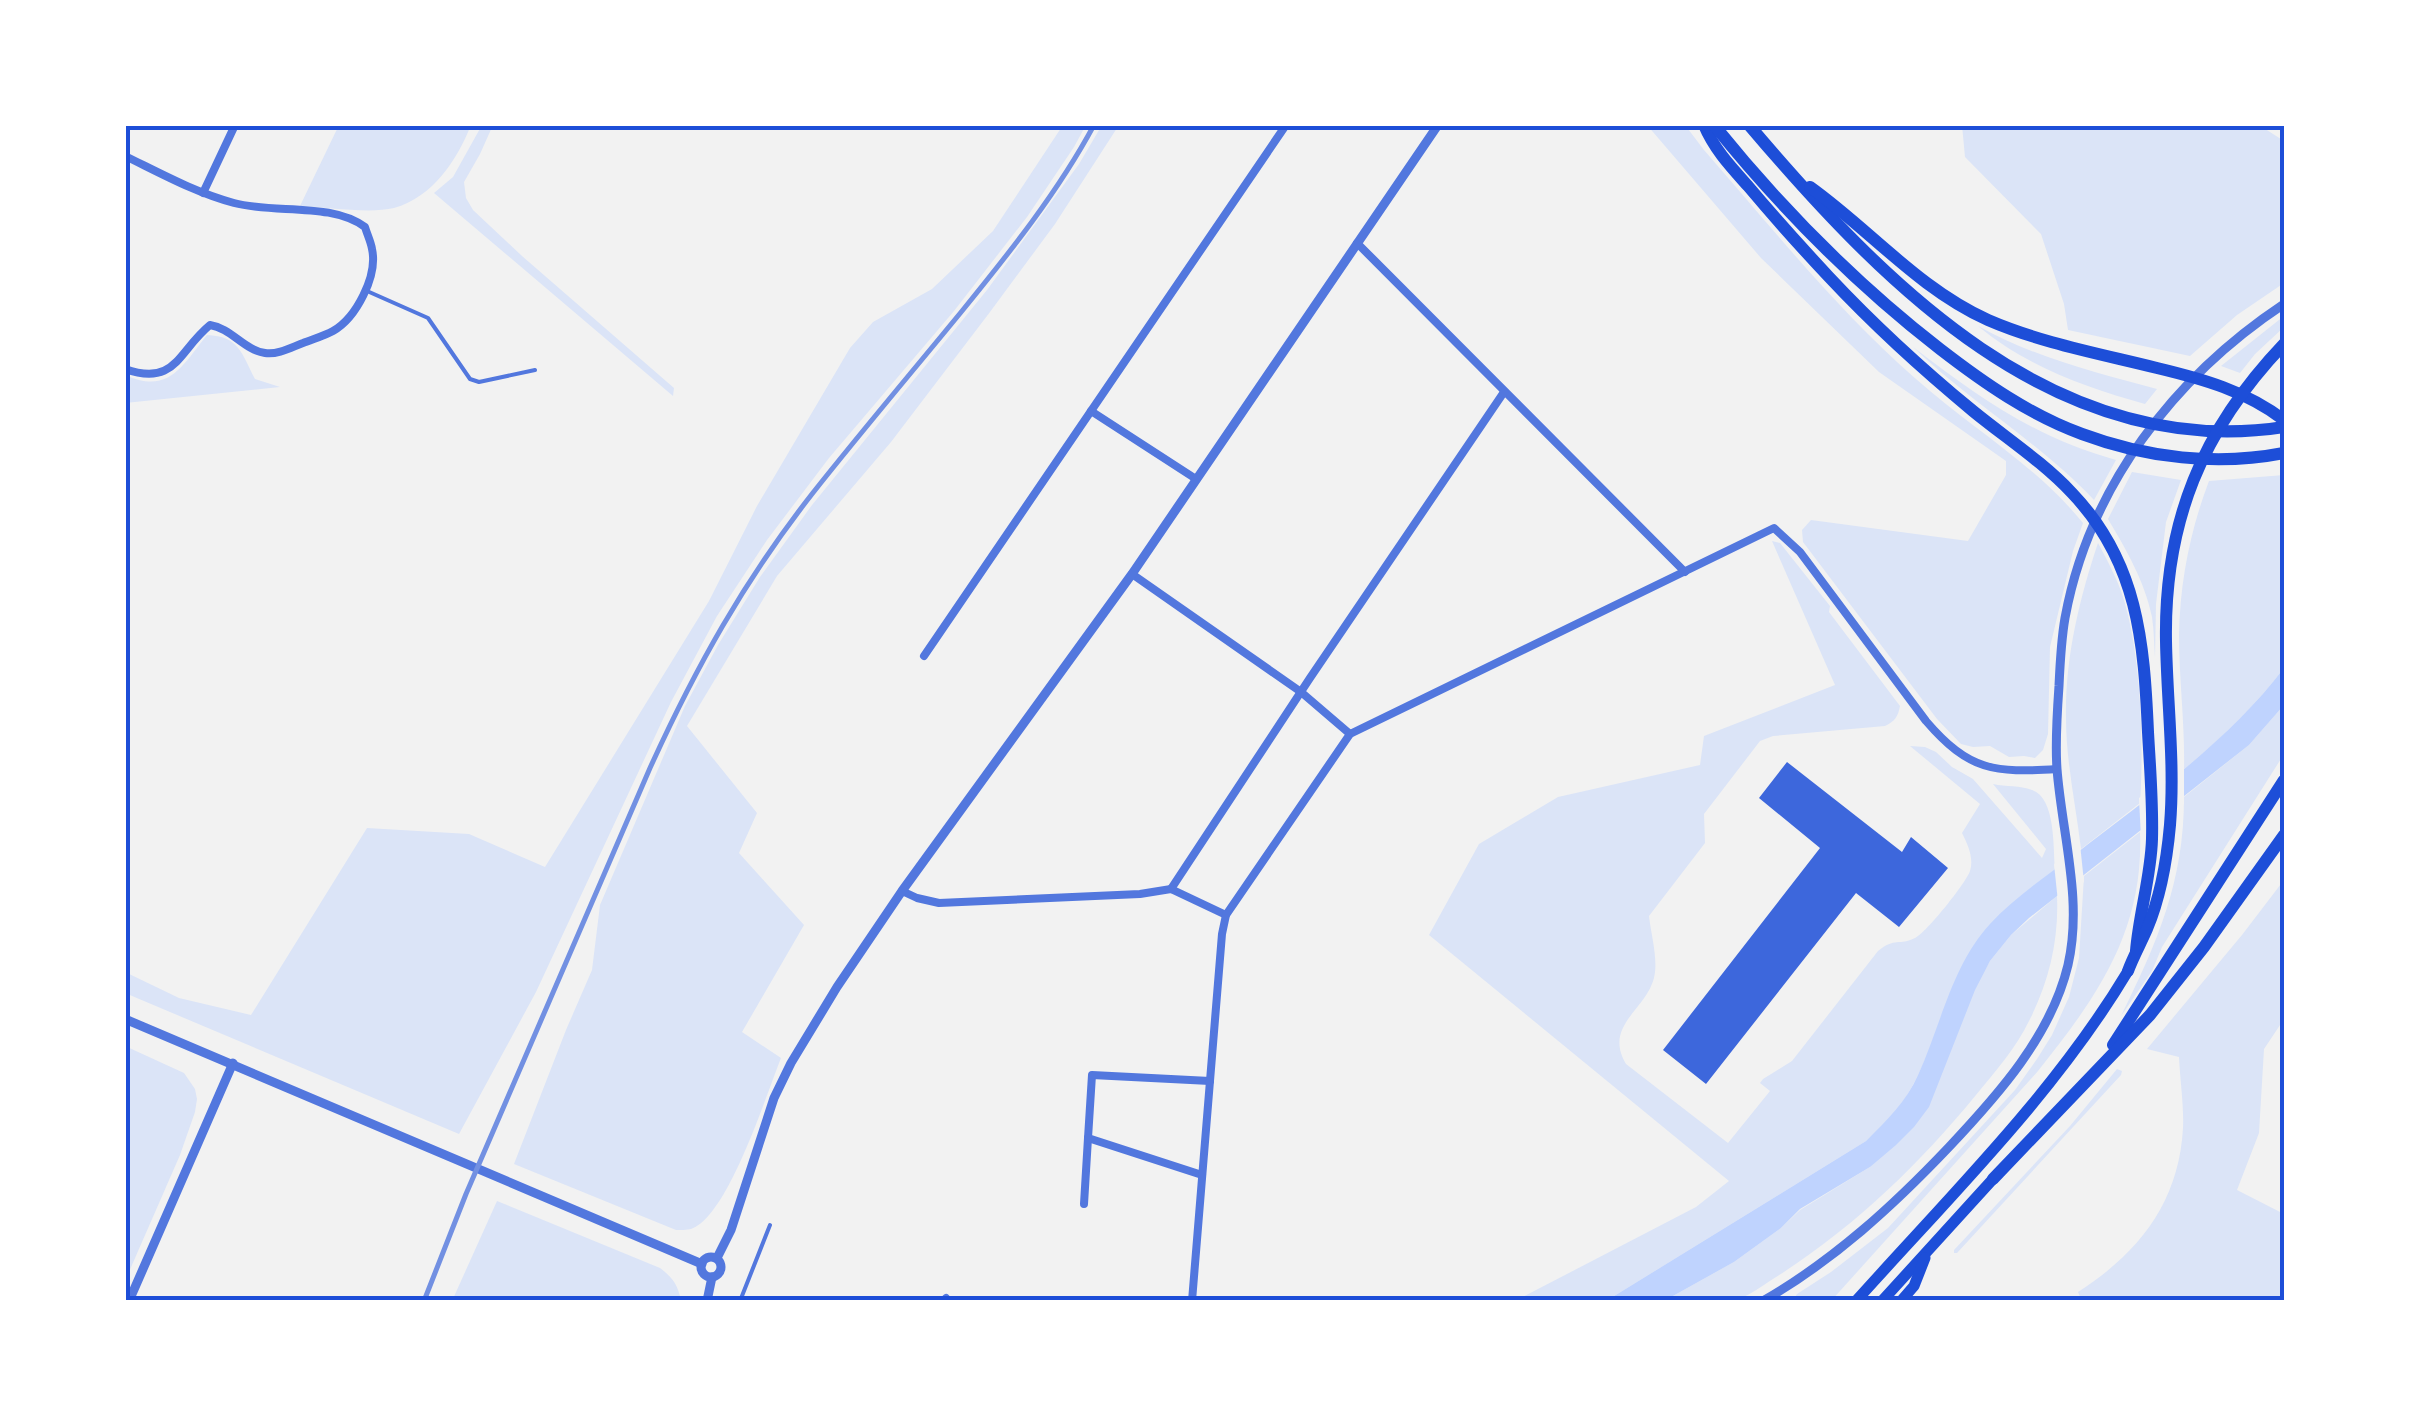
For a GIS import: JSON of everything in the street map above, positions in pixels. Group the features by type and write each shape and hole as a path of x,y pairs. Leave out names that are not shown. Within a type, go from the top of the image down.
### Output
{"highway":[{"path":"1704,125 1719,152 1780,224 1894,344 2057,478 2097,522 2122,566 2142,638 2150,776 2152,840 2136,951"},
{"path":"1714,125 1804,228 1877,298 1982,380 2050,421 2115,445 2159,454 2208,459 2284,453"},
{"path":"1749,125 1855,242 1947,322 2006,366 2062,396 2112,415 2164,428 2226,432 2284,424"},
{"path":"1788,171 1838,207 1907,268 1986,319 2056,343 2202,379 2270,409 2284,424"},
{"path":"2128,971 2148,928 2170,825 2166,617 2180,520 2203,454 2215,432 2250,382 2284,344"},
{"path":"2095,1072 2284,780"},
{"path":"1993,1179 2150,1015 2284,835"}],"main road":[{"path":"1856,1301 2028,1109 2092,1028 2128,971"},
{"path":"1882,1301 1993,1179"},
{"path":"1900,1301 1914,1286 1928,1248"}],"street":[{"path":"203,193 234,125"},
{"path":"924,656 1286,125"},
{"path":"717,1258 731,1230 774,1098 836,987 1132,574 1438,125"},
{"path":"125,156 232,203 342,215 356,220 364,227 372,248 367,291 348,319 335,330 278,353 264,354 221,326 210,325 166,372 138,374 125,369"},
{"path":"1357,244 1685,572"},
{"path":"1764,1301 1797,1282 1866,1228 1930,1166 2007,1082 2056,1000 2068,964 2073,896 2057,770 2058,698 2066,616 2080,560 2125,463 2164,408 2208,362 2284,304"},
{"path":"1171,889 1504,392"},
{"path":"1091,411 1196,479"},
{"path":"1192,1301 1226,915 1350,734 1774,528 1800,552 1926,721 1949,746 1990,769 2057,770"},
{"path":"1132,574 1301,692 1350,734"},
{"path":"902,891 938,903 1140,894 1171,889 1226,915"},
{"path":"125,1019 702,1264"},
{"path":"129,1301 233,1063"},
{"path":"1084,1204 1092,1076 1210,1081"},
{"path":"1088,1138 1202,1175"},
{"path":"702,1264 708,1257 717,1258"},
{"path":"702,1264 704,1273 712,1276 722,1267 717,1258"},
{"path":"707,1301 712,1276"}],"lane":[{"path":"367,291 428,318 470,380 478,382 535,370"},
{"path":"740,1301 770,1225"}],"shaded area":[{"path":"339,125 471,125 442,176 408,203 373,210 300,206"},
{"path":"482,125 493,125 464,182 473,210 674,388 673,396 434,193 453,177"},
{"path":"1063,125 1086,125 1027,217 954,311 829,458 767,540 717,616 671,702 536,992 459,1134 125,993 125,972 179,998 251,1015 367,828 469,834 545,867 709,601 757,506 850,348 873,322 932,289 993,231"},
{"path":"1102,125 1119,125 1055,224 891,442 777,576 687,726 757,813 739,853 804,925 742,1032 781,1058 756,1125 719,1202 705,1220 691,1229 676,1230 514,1164 592,970 600,905 685,706 718,645 760,577 812,505 987,290 1079,164"},
{"path":"1647,125 1685,125 1780,239 1887,353 2045,483 2083,523 2050,647 2048,734 2043,750 2035,758 2009,757 1990,746 1961,744 1937,719 1803,542 1802,530 1811,520 1968,541 2006,475 2006,461 1879,372 1761,258"},
{"path":"1962,125 2259,125 2284,141 2284,283 2237,315 2190,356 2068,330 2064,304 2041,234 1965,157"},
{"path":"2284,316 2284,327 2240,373 2221,366"},
{"path":"1978,326 2043,355 2157,389 2145,404 2100,390 2036,364"},
{"path":"207,335 233,343 255,379 280,387 125,403 125,375 153,382 164,379 182,367"},
{"path":"1913,347 1961,383 2034,428 2116,460 2094,500 2051,459"},
{"path":"2132,472 2181,480 2166,522 2156,604 2155,658 2152,617 2145,591 2108,519"},
{"path":"2284,475 2284,668 2237,721 2184,769 2181,596 2202,500 2209,481"},
{"path":"1772,541 1780,543 1830,606 1829,612 1900,706 1899,710 1896,718 1885,726 1773,736 1760,741 1704,814 1705,843 1649,916 1655,972 1652,985 1620,1038 1626,1064 1728,1143 1770,1091 1760,1083 1763,1079 1792,1061 1878,951 1915,938 1936,918 1970,871 1971,856 1962,833 1980,804 1910,746 1936,752 1973,779 2042,858 2046,849 1993,784 2027,788 2040,795 2052,825 2055,870 2009,907 1979,939 1961,970 1911,1089 1892,1116 1866,1141 1606,1301 1515,1301 1696,1207 1729,1181 1429,935 1479,844 1558,797 1700,765 1704,736 1835,685"},
{"path":"2098,543 2122,593 2134,647 2142,754 2140,803 2081,849 2068,751 2066,696 2074,629"},
{"path":"2284,705 2284,754 2121,1016 2146,963 2174,884 2184,797 2249,745"},
{"path":"2140,832 2139,868 2125,932 2097,989 2059,1044 1831,1301 1793,1301 1797,1294 1888,1228 2015,1090 2052,1035 2069,997 2079,958 2084,876"},
{"path":"2284,880 2284,1019 2264,1049 2259,1133 2237,1190 2284,1214 2284,1301 2082,1301 2078,1292 2120,1260 2152,1223 2164,1202 2180,1155 2183,1128 2179,1057 2147,1049"},
{"path":"2057,896 2051,960 2024,1031 2005,1060 1930,1148 1830,1239 1748,1295 1727,1302 1664,1301 1734,1262 1800,1210 1870,1167 1990,961 2011,935"},
{"path":"125,1046 184,1073 197,1099 180,1155 125,1281"},
{"path":"2117,1069 2122,1071 2121,1075 1954,1253 2070,1126"},
{"path":"497,1201 660,1268 674,1282 681,1301 452,1301"}],"water":[{"path":"2284,668 2284,705 2249,745 2011,935 1990,961 1975,990 1929,1107 1896,1145 1870,1167 1800,1209 1734,1262 1664,1301 1606,1301 1866,1141 1913,1085 1966,958 1990,924 2211,746"}],"pier":[{"path":"2184,762 2184,804 2141,838 2139,798"},
{"path":"2080,844 2084,882 2058,902 2054,864"}],"building":[{"path":"1787,762 1902,852 1911,837 1948,868 1899,927 1856,893 1706,1084 1663,1050 1820,848 1759,798"}],"railway":[{"path":"424,1301 466,1194 650,768 723,626 764,559 812,494 1032,221 1094,125"}]}
